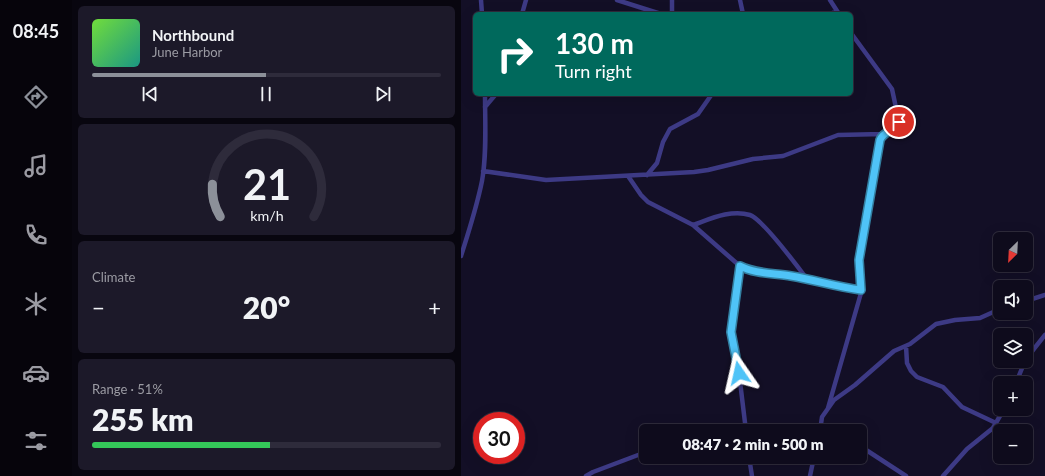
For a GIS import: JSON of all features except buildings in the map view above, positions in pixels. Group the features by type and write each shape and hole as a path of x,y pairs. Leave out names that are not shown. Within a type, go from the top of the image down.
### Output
{"street":[{"path":"481,0 482,12"},
{"path":"523,12 526,0"},
{"path":"617,0 655,12"},
{"path":"672,0 672,12"},
{"path":"740,0 743,12"},
{"path":"831,0 838,12"},
{"path":"483,171 546,180 647,175 708,170 753,160 776,157 838,135 883,134 896,128 899,122 892,89 853,36"},
{"path":"461,256 475,209 483,171 485,96"},
{"path":"485,107 494,96"},
{"path":"647,175 657,164 663,142 670,129 698,114 711,96"},
{"path":"828,408 861,290 859,260 875,162 880,140 883,134"},
{"path":"628,176 648,202 693,225 740,266 747,269 807,279 831,286 861,290"},
{"path":"693,225 727,214 737,213 753,216 795,263 807,279"},
{"path":"740,266 731,332 739,373 745,424"},
{"path":"1033,299 1045,295"},
{"path":"820,424 822,417 834,400 855,385 894,351 906,346 936,324 955,320 980,318 993,312"},
{"path":"1033,350 1045,335"},
{"path":"906,346 907,363 917,377 943,387 962,407 996,424 1000,416"},
{"path":"943,476 955,460 993,428"},
{"path":"867,450 907,476"},
{"path":"586,476 639,455"},
{"path":"750,464 752,476"},
{"path":"810,476 813,464"}],"route":[{"path":"739,373 731,332 740,266 747,269 790,275 831,286 861,290 859,260 875,162 881,136 896,128 899,122"}]}
